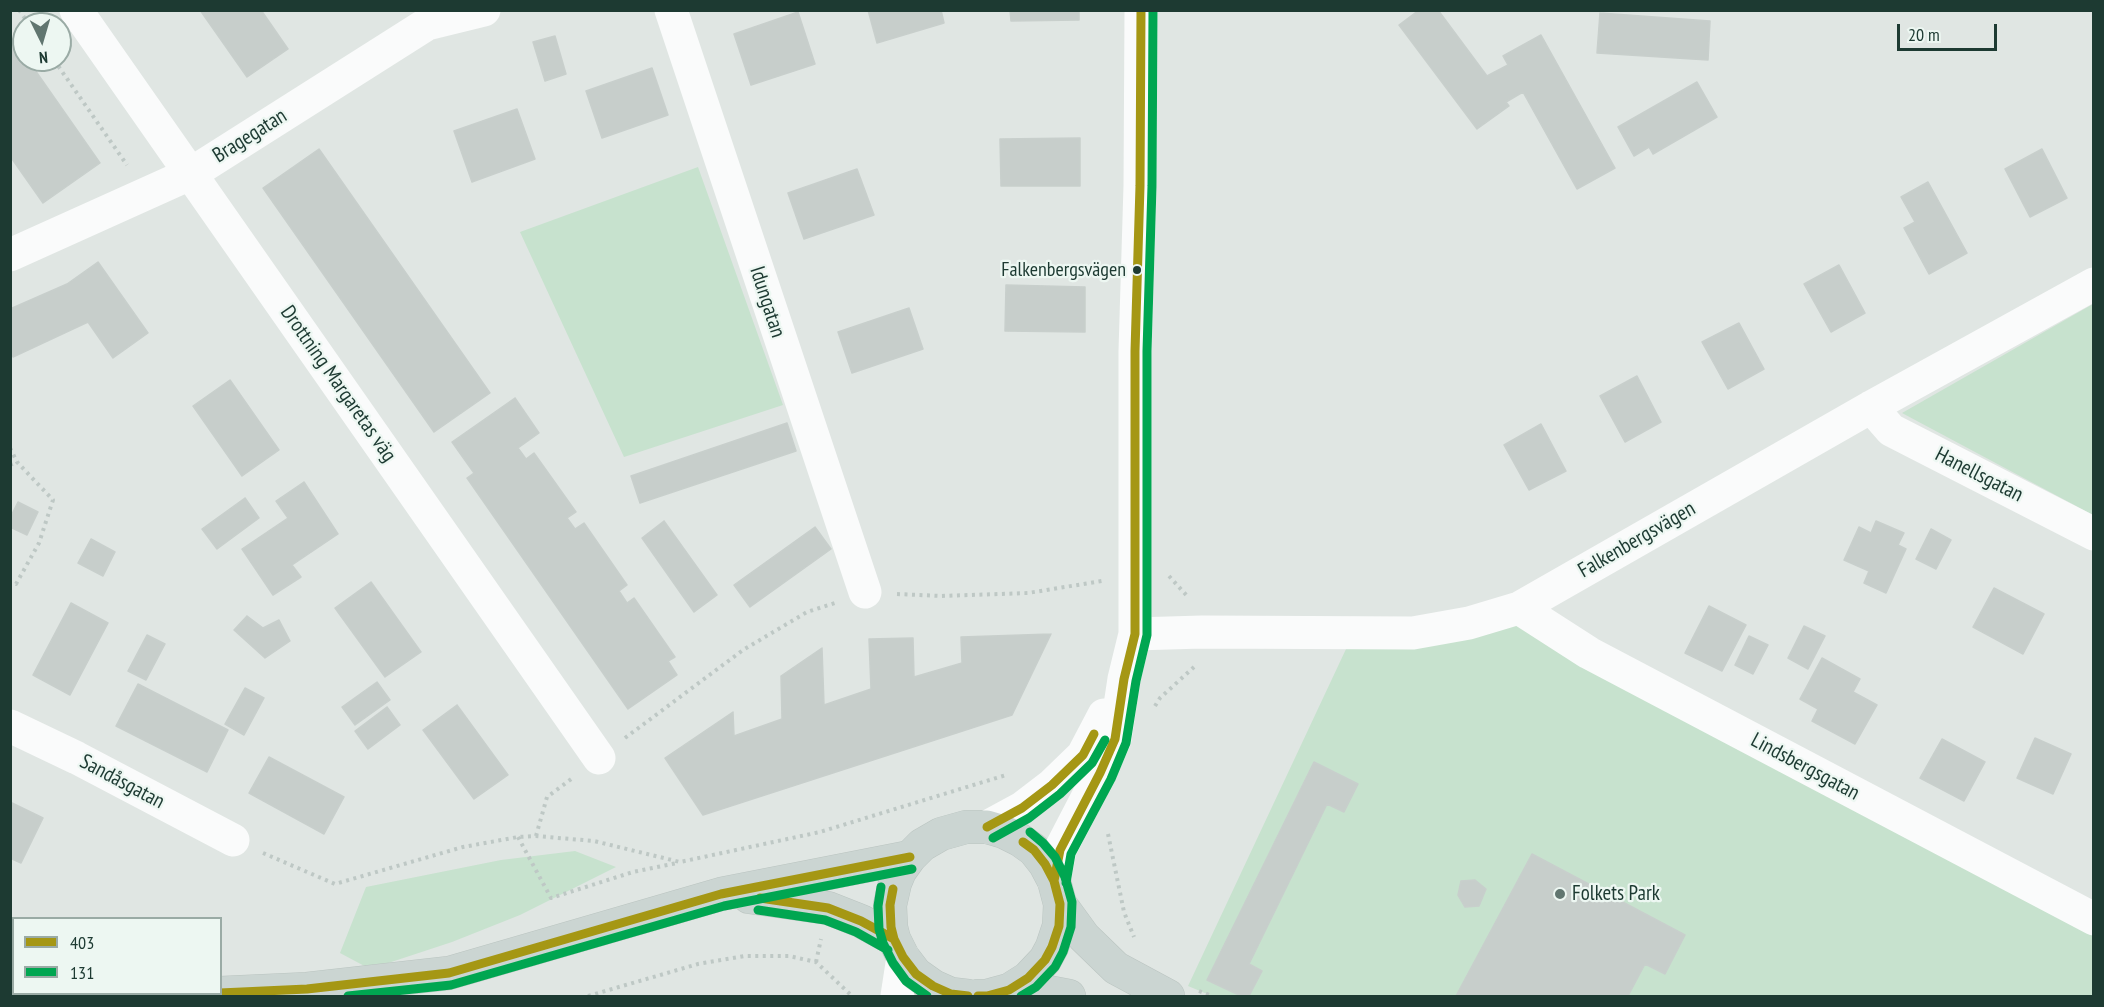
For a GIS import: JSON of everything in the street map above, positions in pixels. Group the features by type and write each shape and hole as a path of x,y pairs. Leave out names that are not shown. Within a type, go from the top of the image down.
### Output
{"main road":[{"path":"898,948 890,905 897,877 910,857 922,845 941,834 966,827 987,827 1004,832 1027,845 1045,864 1057,892 1084,937 1116,968 1168,996"},
{"path":"222,993 307,989 449,973 721,894 910,857"},
{"path":"993,993 1028,978 1045,960 1059,926 1057,892"},
{"path":"721,894 828,908 861,921 898,948 916,974 933,986 951,994 968,996"},
{"path":"993,993 1048,992 1069,996"},
{"path":"134,995 162,995"}],"street":[{"name":"Drottning Margaretas väg","path":"76,10 599,758"},
{"name":"Bragegatan","path":"10,255 192,173 427,24 484,10"},
{"name":"Idungatan","path":"671,10 865,592"},
{"path":"1057,892 1060,850 1115,739 1124,679 1135,634 1135,351 1140,186 1141,10"},
{"name":"Falkenbergsvägen","path":"1135,634 1413,633 1468,623 1519,608 1871,407 2094,284"},
{"name":"Hanellsgatan","path":"1871,407 1891,430 2094,534"},
{"name":"Lindsbergsgatan","path":"1519,608 1589,653 2094,920"},
{"path":"987,827 1022,808 1052,785 1083,755 1124,679"},
{"name":"Sandåsgatan","path":"10,726 87,763 233,840"},
{"path":"897,996 898,948"}],"path":[{"path":"62,72 147,194"},
{"path":"10,448 17,462 53,500 39,543 16,584 10,582"},
{"path":"10,465 17,462"},
{"path":"536,836 548,797 743,650 807,612 865,592 941,596 1028,592 1107,580 1109,560 1163,563 1164,570 1202,612 1202,632"},
{"path":"518,837 551,898 633,872 680,862"},
{"path":"588,996 698,964 745,956 789,956 816,962 852,996"}],"green space":[{"path":"698,167 783,405 624,457 520,232"},
{"path":"2093,304 2093,515 1902,413"},
{"path":"1519,608 2093,920 2093,996 1212,996 1188,986 1354,632"},
{"path":"575,851 616,867 520,915 452,942 370,969 340,953 366,887 501,860"}],"building":[{"path":"200,10 261,10 288,49 247,77"},
{"path":"868,10 941,10 944,23 877,43"},
{"path":"1010,10 1079,10 1079,20 1011,21"},
{"path":"1419,10 1438,10 1487,76 1508,65 1503,56 1541,35 1615,168 1577,189 1523,92 1506,102 1509,106 1477,129 1399,25"},
{"path":"798,12 815,64 751,85 734,34"},
{"path":"1600,13 1710,21 1708,60 1597,53"},
{"path":"10,36 12,39 12,72 36,72 100,163 43,203 10,156"},
{"path":"555,36 566,74 545,81 533,42"},
{"path":"652,68 668,115 602,138 586,91"},
{"path":"1697,82 1717,117 1653,154 1649,147 1634,156 1618,127"},
{"path":"517,109 535,159 472,182 454,131"},
{"path":"1080,138 1080,186 1001,186 1000,139"},
{"path":"319,149 490,393 434,432 263,188"},
{"path":"2042,149 2067,198 2030,217 2005,169"},
{"path":"857,169 874,215 804,239 788,193"},
{"path":"1928,182 1967,253 1929,274 1904,228 1915,222 1901,197"},
{"path":"98,262 148,333 113,358 88,322 13,357 10,351 10,309 67,284"},
{"path":"1839,265 1865,313 1831,332 1804,284"},
{"path":"1006,285 1085,287 1085,332 1005,331"},
{"path":"909,308 923,349 852,373 838,332"},
{"path":"1739,323 1764,369 1728,389 1702,342"},
{"path":"1637,376 1661,422 1625,442 1600,396"},
{"path":"230,380 279,450 242,476 193,406"},
{"path":"515,398 539,433 518,448 526,459 534,453 576,512 567,518 575,529 584,523 627,585 619,591 627,603 634,598 675,657 668,661 677,675 628,709 467,478 474,473 452,442"},
{"path":"787,423 796,451 640,503 631,476"},
{"path":"1541,424 1566,471 1529,490 1504,445"},
{"path":"304,482 338,534 292,565 301,577 273,595 242,549 288,518 276,501"},
{"path":"245,498 259,518 217,549 202,529"},
{"path":"18,502 38,512 27,535 10,527 10,518"},
{"path":"664,521 717,595 694,612 642,538"},
{"path":"1876,521 1904,533 1898,545 1906,549 1886,593 1864,583 1869,571 1844,560 1859,527 1871,533"},
{"path":"815,527 831,549 750,607 734,585"},
{"path":"1931,529 1951,540 1936,569 1916,559"},
{"path":"91,539 115,552 103,576 78,563"},
{"path":"371,582 421,652 385,677 335,608"},
{"path":"1994,588 2044,614 2023,654 1973,627"},
{"path":"71,603 108,623 70,695 33,675"},
{"path":"1709,606 1746,625 1722,671 1685,653"},
{"path":"247,616 263,628 279,620 290,641 265,658 234,630"},
{"path":"1804,626 1825,636 1808,669 1788,658"},
{"path":"1051,634 1012,715 703,815 665,758 733,712 734,736 782,719 781,676 822,648 824,705 871,689 869,639 913,638 914,677 962,663 961,637"},
{"path":"147,635 165,644 146,680 128,671"},
{"path":"1749,636 1768,645 1753,674 1735,665"},
{"path":"1822,658 1860,679 1853,692 1877,705 1855,744 1812,721 1818,709 1800,699"},
{"path":"377,682 390,700 355,725 342,707"},
{"path":"138,684 228,730 207,772 116,726"},
{"path":"245,688 264,698 244,735 225,724"},
{"path":"457,705 508,775 474,799 423,730"},
{"path":"387,707 400,725 368,749 355,731"},
{"path":"2035,738 2071,754 2053,794 2017,778"},
{"path":"1942,739 1985,762 1964,801 1920,778"},
{"path":"269,757 344,797 324,834 249,793"},
{"path":"1314,762 1358,784 1344,812 1327,804 1249,964 1262,971 1249,996 1241,996 1207,980"},
{"path":"10,802 43,818 21,863 10,858"},
{"name":"Folkets Park","path":"1532,854 1685,935 1665,974 1645,964 1628,996 1456,996"},
{"path":"1475,880 1486,889 1479,906 1465,907 1458,895 1461,881"}],"transit line":[{"name":"403","path":"1054,881 1060,850 1115,739 1124,679 1135,634 1135,351 1140,186 1141,10"},
{"name":"131","path":"1066,883 1071,854 1111,779 1126,743 1136,681 1147,635 1147,351 1152,186 1153,10"},
{"name":"403","path":"987,827 1022,808 1052,785 1083,755 1094,734"},
{"name":"131","path":"993,838 1029,818 1060,794 1092,763 1105,740"},
{"name":"131","path":"1021,996 1036,987 1055,967 1063,952 1071,927 1072,902 1065,877 1055,857 1030,832"},
{"name":"403","path":"978,996 1009,990 1028,978 1045,960 1059,926 1060,904 1054,881 1034,850 1023,842"},
{"name":"403","path":"222,993 307,989 449,973 721,894 910,857"},
{"name":"131","path":"348,996 451,985 724,906 912,869"},
{"name":"131","path":"881,887 878,906 879,929 883,943 893,963 906,981 927,996"},
{"name":"403","path":"893,889 890,905 891,927 903,957 916,974 933,986 951,994 968,996"},
{"name":"403","path":"760,898 828,908 861,921 894,939"},
{"name":"131","path":"758,910 825,920 856,932 888,950"},
{"name":"403","path":"130,995 172,995"}],"place":[{"name":"Falkenbergsvägen","path":"1137,270"},
{"name":"Folkets Park","path":"1560,894"}]}
